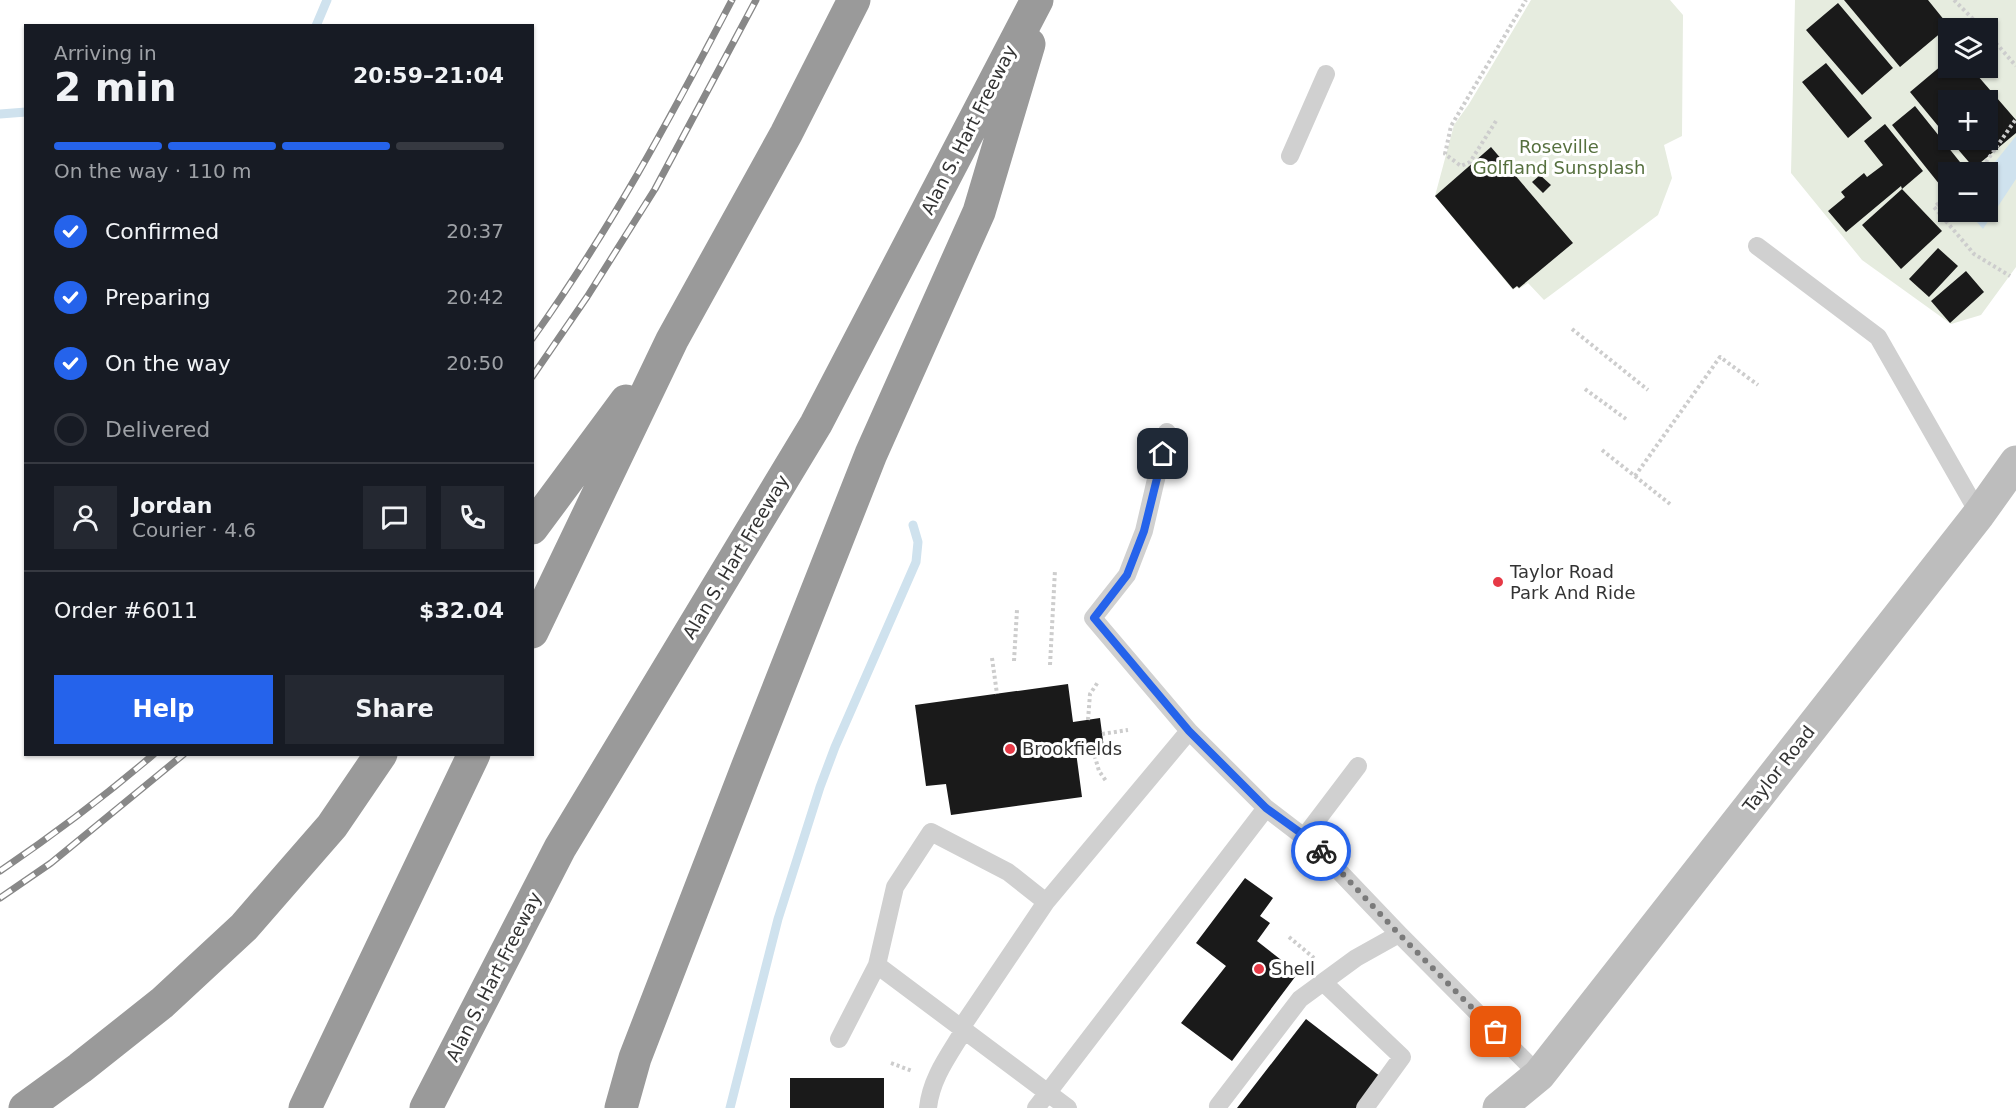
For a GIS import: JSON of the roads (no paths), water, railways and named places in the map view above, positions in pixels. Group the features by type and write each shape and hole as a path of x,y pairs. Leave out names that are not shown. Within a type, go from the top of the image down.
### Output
{"highway":[{"path":"534,628 672,340 786,134 854,0"},
{"name":"Alan S. Hart Freeway","path":"426,1108 560,848 816,424 1037,0"},
{"path":"621,1108 635,1058 871,454 979,212 1042,0"},
{"path":"534,525 672,340"},
{"path":"26,1108 162,1003 244,927 332,826 380,756"},
{"path":"304,1108 473,756"}],"main road":[{"name":"Taylor Road","path":"1499,1108 1539,1075 1979,514 2016,462"},
{"name":"Taylor Road","path":"1531,1108 1539,1075"}],"lane":[{"path":"1290,156 1324,80"},
{"path":"1757,246 1878,337 1979,514"},
{"path":"1167,432 1144,531 1127,575 1094,618 1189,731 1266,808 1305,836 1539,1075"},
{"path":"928,1108 929,1096 936,1075 963,1029 1046,902 1189,731"},
{"path":"1305,836 1358,766"},
{"path":"1036,1108 1266,808"},
{"path":"838,1039 877,965 894,887 931,832 1008,872 1046,902"},
{"path":"1219,1108 1218,1106 1300,999 1356,958 1399,934"},
{"path":"877,965 1068,1108"},
{"path":"1323,982 1402,1057 1365,1108"}],"water":[{"path":"2016,136 2016,179 1998,206 1998,162 1995,162"},
{"path":"1977,222 1988,222 1983,229"}],"waterway":[{"path":"317,24 327,0"},
{"path":"0,114 24,112"},
{"path":"730,1108 778,919 820,787 835,747 916,562 918,542 913,525"}],"railway":[{"path":"534,336 613,216 732,0"},
{"path":"534,374 587,297 655,189 756,0"},
{"path":"0,871 78,815 152,756"},
{"path":"0,898 51,863 182,756"}],"place":[{"name":"Taylor Road Park And Ride","path":"1498,582"},
{"name":"Brookfields","path":"1010,749"},
{"name":"Shell","path":"1259,969"}],"park label":[{"name":"Roseville Golfland Sunsplash","path":"1559,157"}]}
